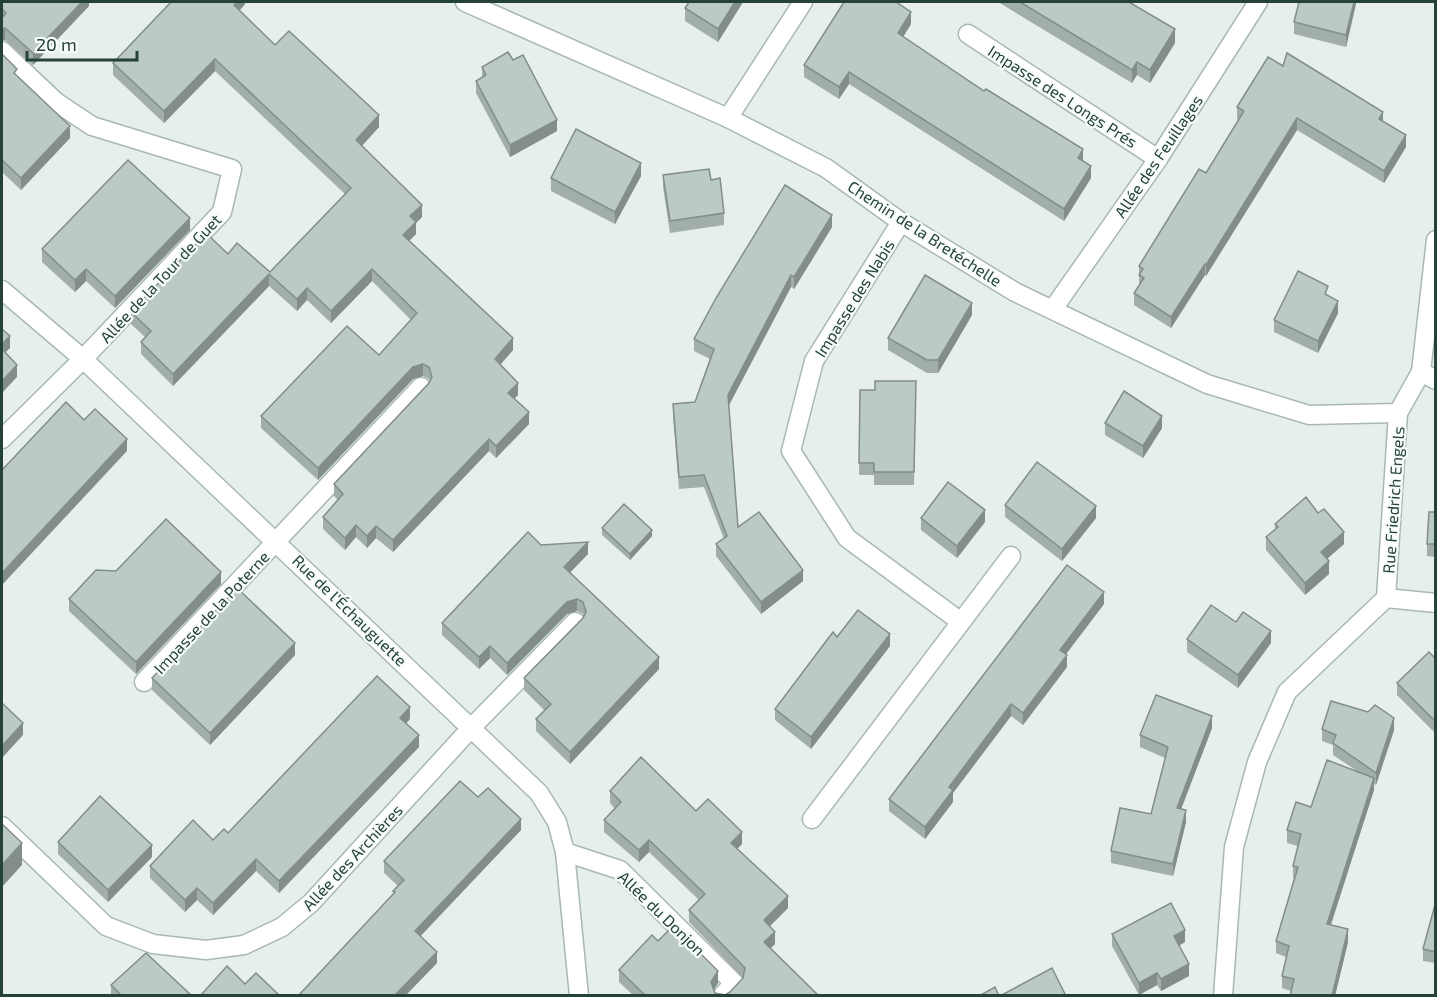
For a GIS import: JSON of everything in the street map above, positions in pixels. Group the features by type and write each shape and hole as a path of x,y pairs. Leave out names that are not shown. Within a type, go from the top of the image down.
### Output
{"street":[{"name":"Chemin de la Bretéchelle","path":"465,2 486,6 728,118 826,168 901,222 1015,292 1207,384 1309,415 1398,412"},
{"path":"728,118 803,2"},
{"name":"Allée des Feuillages","path":"1053,309 1158,159 1258,2"},
{"name":"Impasse des Longs Prés","path":"968,34 1158,159"},
{"name":"Allée de la Tour de Guet","path":"2,51 56,102 92,126 232,169 222,212 83,359"},
{"name":"Impasse des Nabis","path":"901,222 814,361 791,451 847,538 961,622"},
{"path":"1428,376 1436,240"},
{"name":"Rue de l'Échauguette","path":"2,290 83,359 539,792 557,822 565,852 579,996"},
{"path":"2,439 83,359"},
{"name":"Rue Friedrich Engels","path":"1386,598 1398,412 1428,376"},
{"name":"Impasse de la Poterne","path":"144,682 421,387"},
{"path":"812,819 1011,556"},
{"path":"1223,996 1234,847 1257,762 1287,692 1386,598 1436,603"},
{"name":"Allée des Archières","path":"2,826 106,926 153,944 206,950 244,945 282,927 311,903 472,727 574,622"},
{"name":"Allée du Donjon","path":"565,852 620,870 734,983 723,996"}],"building":[{"path":"2,2 82,2 33,53 5,28 2,29 2,18 6,13 2,9"},
{"path":"171,2 237,2 234,5 275,45 289,31 379,115 356,140 422,205 410,216 416,222 403,235 513,338 495,359 518,383 508,393 529,412 496,446 489,439 393,540 376,526 367,536 356,525 345,538 323,517 343,494 334,484 429,383 432,377 429,367 423,364 413,367 318,468 261,416 347,326 379,355 417,313 372,269 331,311 307,288 297,299 269,274 173,374 141,342 151,331 131,312 206,233 228,254 237,243 270,272 351,188 215,59 164,111 113,63"},
{"path":"689,2 735,2 718,29 685,8"},
{"path":"844,2 896,2 911,12 898,33 984,91 986,89 1083,149 1078,158 1091,166 1064,209 849,72 839,87 804,65"},
{"path":"1020,2 1129,2 1175,29 1150,70 1137,62 1132,70"},
{"path":"1299,2 1354,2 1346,35 1294,22"},
{"path":"508,52 513,60 523,55 557,120 510,145 476,81 486,75 482,67"},
{"path":"1287,53 1383,112 1379,119 1406,135 1384,171 1297,118 1171,317 1134,293 1144,278 1139,275 1143,269 1139,266 1199,169 1206,173 1244,111 1237,107 1268,57 1283,66"},
{"path":"2,54 17,69 14,73 70,126 21,178 2,160"},
{"path":"576,129 641,163 615,212 551,178"},
{"path":"128,160 190,218 115,296 86,269 75,280 42,249"},
{"path":"709,169 711,180 720,178 724,213 670,221 663,175"},
{"path":"785,185 832,215 794,277 791,275 728,395 738,527 759,512 803,570 761,602 716,544 727,536 704,475 679,477 673,404 695,402 714,349 694,339 716,298"},
{"path":"1298,271 1328,286 1325,294 1338,301 1318,341 1274,320"},
{"path":"925,275 972,303 938,360 927,360 888,338"},
{"path":"2,329 10,336 2,344"},
{"path":"2,349 17,365 2,381"},
{"path":"875,381 916,381 914,472 874,472 874,463 859,463 860,390 875,390"},
{"path":"1124,391 1162,416 1143,446 1105,423"},
{"path":"66,402 84,420 95,409 127,439 2,573 2,470"},
{"path":"1037,462 1096,506 1062,549 1005,505"},
{"path":"948,482 985,510 957,546 921,518"},
{"path":"1435,491 1436,544 1427,544 1429,512 1435,512"},
{"path":"1306,497 1318,513 1324,509 1344,532 1321,552 1329,561 1305,583 1266,537 1278,527 1275,524"},
{"path":"624,504 652,530 630,554 602,528"},
{"path":"166,519 221,572 136,662 69,599 96,570 116,571"},
{"path":"528,532 541,545 588,542 564,567 659,657 570,752 536,719 551,704 524,678 583,618 586,612 583,602 577,599 567,602 507,663 490,646 479,657 442,623"},
{"path":"1067,565 1104,592 1060,650 1067,655 1023,713 1011,704 949,787 953,790 925,827 889,799"},
{"path":"237,588 295,643 210,733 152,678"},
{"path":"1211,605 1236,622 1243,612 1271,631 1238,675 1187,639"},
{"path":"858,610 890,634 811,737 775,709 833,632 837,637"},
{"path":"1429,652 1436,659 1436,719 1434,720 1397,683"},
{"path":"377,676 410,707 400,718 419,735 279,881 256,859 213,903 197,888 185,900 150,866 193,820 213,840 224,829 228,833"},
{"path":"1156,695 1212,716 1177,808 1186,810 1173,864 1111,851 1120,808 1151,814 1168,747 1140,735"},
{"path":"1331,701 1368,712 1375,705 1394,718 1376,773 1333,743 1336,735 1322,729"},
{"path":"2,703 23,723 2,746"},
{"path":"641,757 696,811 708,799 742,832 731,843 788,896 764,920 775,932 764,942 819,996 646,996 619,970 652,935 658,941 673,926 718,971 711,982 715,993 725,995 730,992 743,978 745,968 689,910 705,894 649,840 639,850 604,820 621,802 610,791"},
{"path":"1327,760 1374,778 1327,924 1348,929 1332,996 1290,996 1294,979 1282,976 1289,946 1276,941 1298,867 1293,866 1301,834 1287,830 1296,802 1311,807"},
{"path":"460,781 478,797 488,788 521,819 415,931 437,952 394,996 298,996 395,892 393,891 404,880 384,861"},
{"path":"100,796 152,845 108,890 58,842"},
{"path":"2,824 22,843 2,865"},
{"path":"1436,901 1436,952 1423,949"},
{"path":"1171,903 1185,930 1174,936 1189,964 1161,979 1157,973 1139,983 1112,934"},
{"path":"146,953 192,996 122,996 111,985"},
{"path":"227,966 245,984 256,973 280,996 200,996"},
{"path":"1052,968 1066,996 1000,996"},
{"path":"995,987 999,996 979,996"}]}
